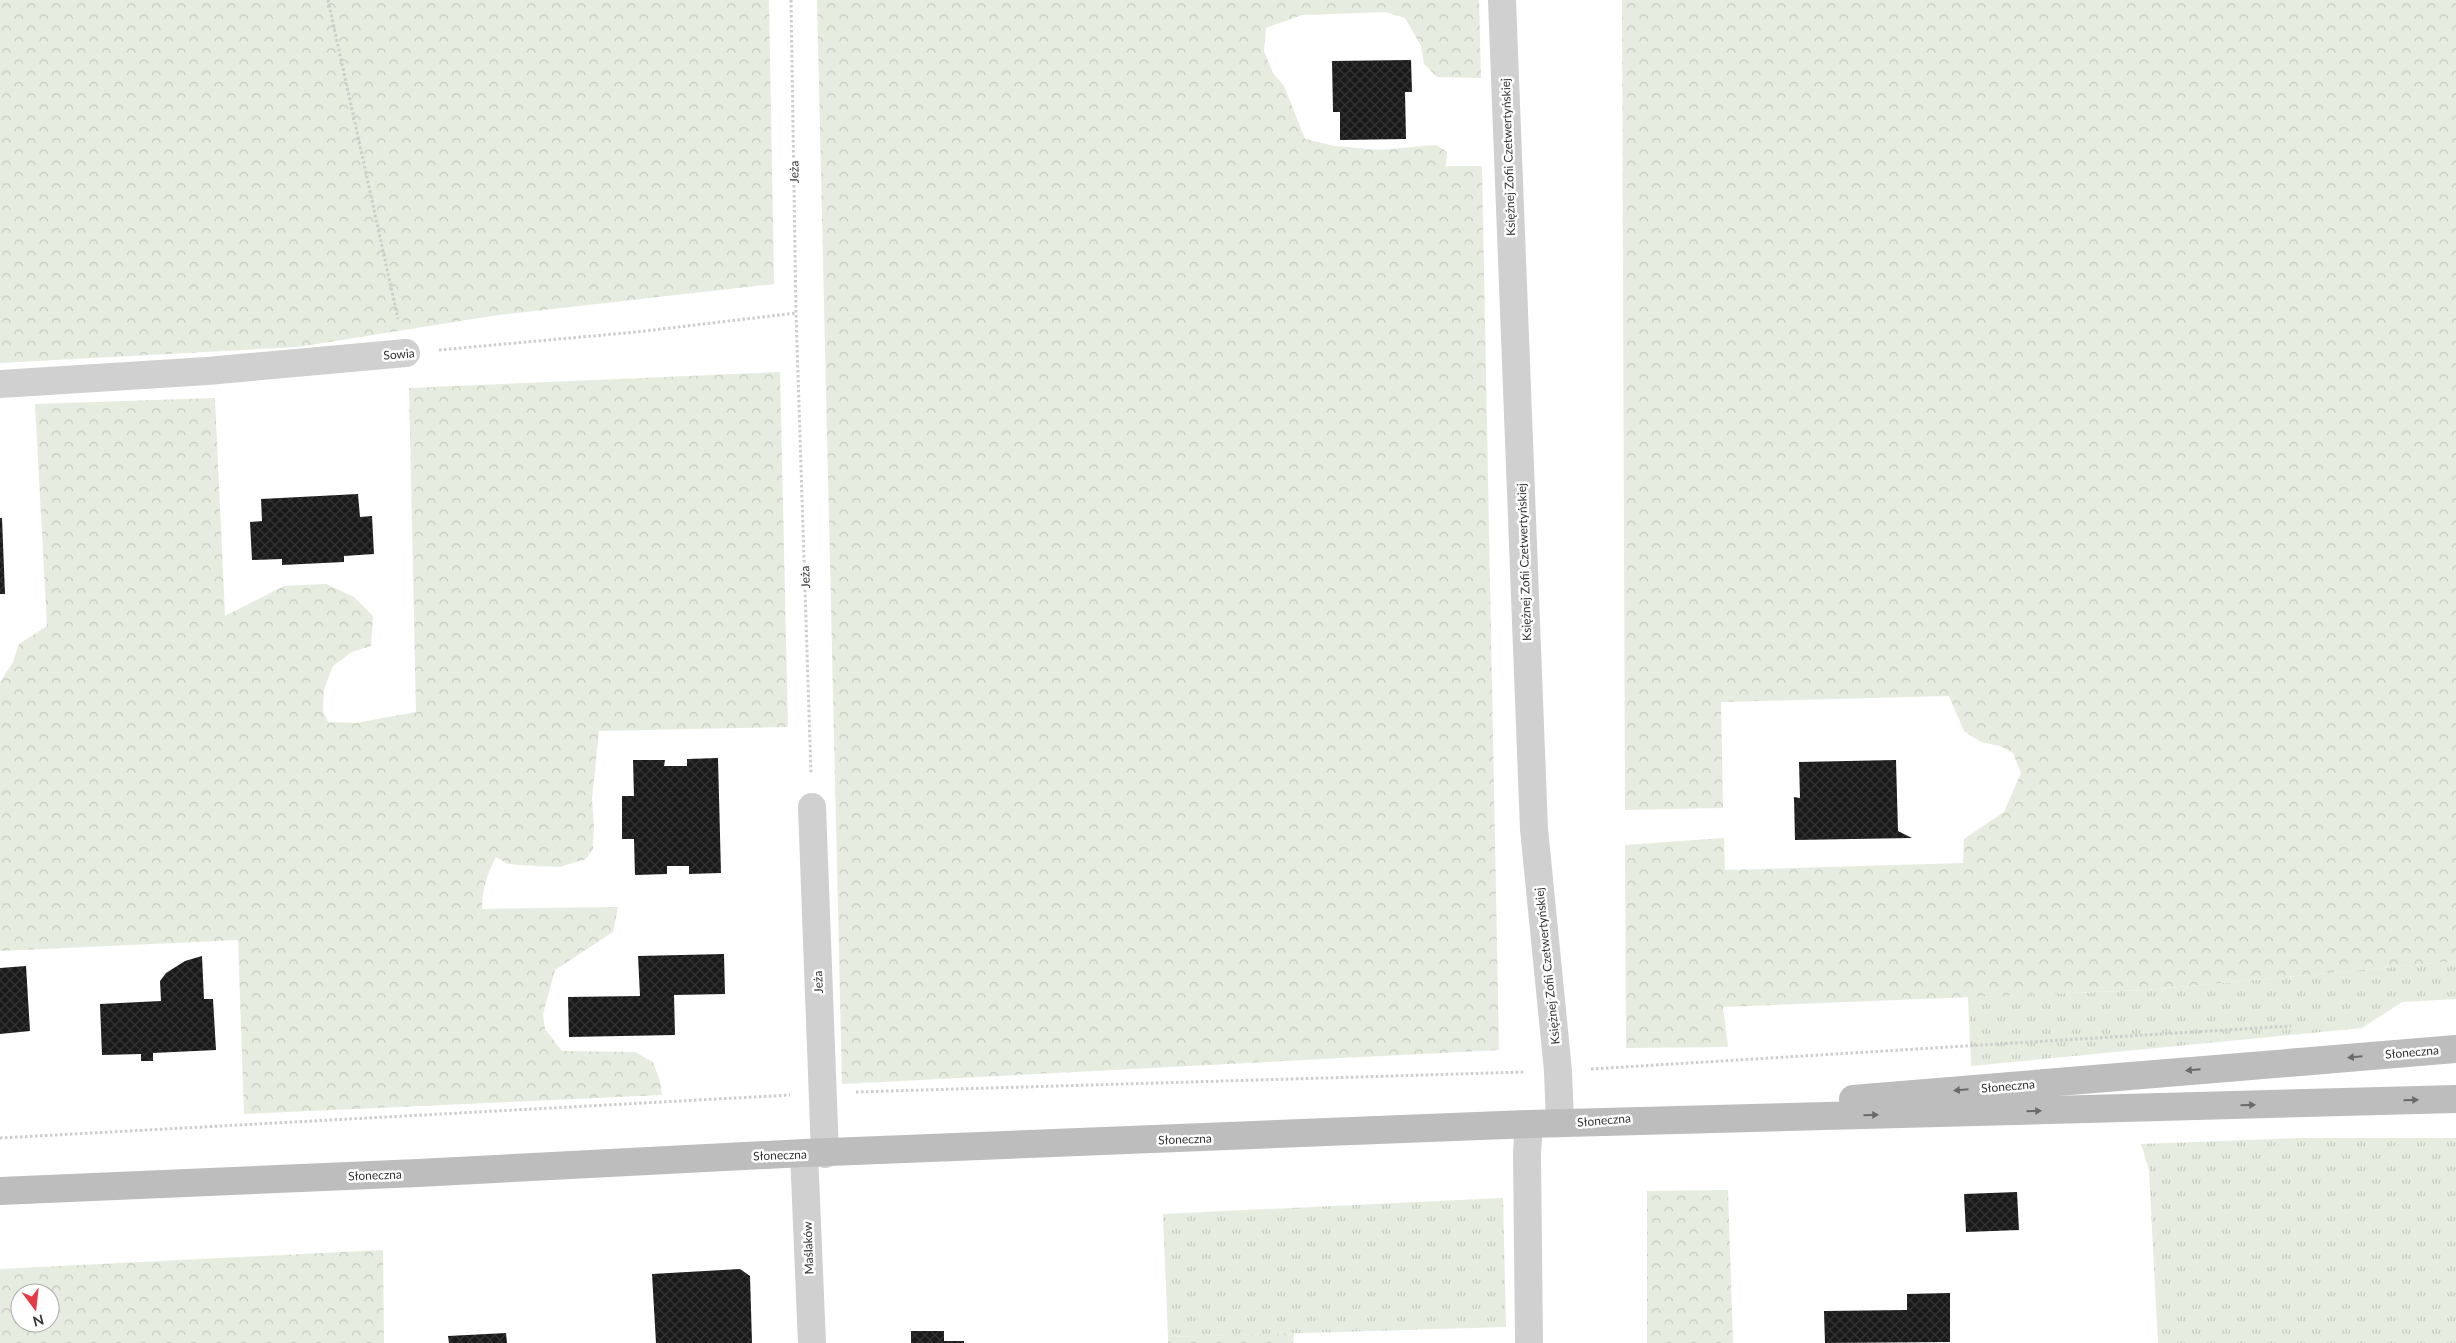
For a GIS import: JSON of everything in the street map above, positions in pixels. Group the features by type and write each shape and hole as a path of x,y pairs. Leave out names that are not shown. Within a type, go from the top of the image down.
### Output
{"main road":[{"name":"Słoneczna","path":"1560,1123 2456,1048"},
{"name":"Słoneczna","path":"0,1190 1529,1124 2456,1099"}],"street":[{"name":"Księżnej Zofii Czetwertyńskiej","path":"1502,0 1534,830 1558,1071 1560,1123"},
{"name":"Sowia","path":"0,384 207,371 406,353"},
{"name":"Jeża","path":"812,807 821,1094 814,1154"},
{"path":"1529,1124 1527,1152 1529,1343"},
{"name":"Maślaków","path":"812,1343 814,1154"}],"path":[{"path":"328,0 406,353"},
{"name":"Jeża","path":"792,0 796,313 812,807"},
{"name":"Sowia","path":"406,353 636,332 796,313"},
{"path":"0,1138 821,1094 1558,1071 2296,1026"}],"green space":[{"path":"0,0 769,0 774,284 498,315 298,347 0,363"},
{"path":"817,0 1479,0 1481,78 1437,77 1424,64 1421,46 1405,18 1386,12 1302,15 1266,28 1264,51 1273,73 1284,86 1305,139 1335,146 1379,150 1436,145 1447,152 1446,166 1482,166 1499,1050 842,1084"},
{"path":"1622,0 2456,0 2456,961 2147,990 1723,1007 1728,1047 1626,1048 1625,845 1724,838 1725,870 1963,863 1964,839 2004,812 2021,773 2013,753 2000,746 1981,742 1964,731 1949,696 1721,702 1723,808 1625,810"},
{"path":"780,372 788,727 599,731 592,799 593,849 586,859 560,867 508,864 496,857 483,895 482,909 618,907 613,932 555,970 543,1014 545,1029 562,1051 635,1052 653,1062 660,1081 662,1095 244,1114 238,940 0,951 0,682 13,662 19,644 47,626 35,404 215,398 225,616 284,586 326,584 354,597 373,616 371,646 352,652 333,666 324,689 323,711 328,722 356,723 416,712 409,388"},
{"path":"2456,961 2456,999 2402,1002 2362,1028 1971,1066 1968,997 2147,990"},
{"path":"2299,1138 2456,1138 2456,1343 2158,1343 2149,1170 2141,1144"},
{"path":"1728,1190 1733,1343 1647,1343 1647,1191"},
{"path":"1503,1198 1506,1327 1168,1337 1163,1214"},
{"path":"383,1250 384,1343 0,1343 0,1269"},
{"path":"1294,1333 1293,1343 1168,1343 1168,1337"}],"building":[{"path":"1411,60 1412,92 1405,92 1406,139 1340,140 1340,112 1333,112 1332,61"},
{"path":"358,494 360,517 372,516 374,554 344,556 344,562 282,565 282,559 252,560 250,522 262,521 261,499"},
{"path":"0,518 2,518 5,594 0,594"},
{"path":"718,758 721,873 689,874 689,866 667,866 667,874 635,875 634,839 622,839 622,796 634,796 633,760 665,760 664,766 687,766 687,759"},
{"path":"1896,760 1898,831 1912,838 1795,840 1794,797 1800,798 1799,762"},
{"path":"724,954 725,994 674,995 675,1035 569,1037 568,997 640,996 638,956"},
{"path":"202,956 204,999 213,999 216,1050 153,1053 153,1061 141,1061 141,1054 102,1055 100,1004 161,1001 160,981 166,973 185,961"},
{"path":"26,966 30,1031 0,1034 0,968"},
{"path":"2017,1192 2019,1230 1966,1232 1964,1194"},
{"path":"740,1269 750,1276 752,1343 656,1343 652,1274"},
{"path":"1950,1293 1950,1342 1825,1343 1824,1311 1907,1310 1907,1294"},
{"path":"911,1331 944,1331 944,1341 964,1341 964,1343 911,1343"},
{"path":"506,1333 507,1343 449,1343 448,1336"}]}
